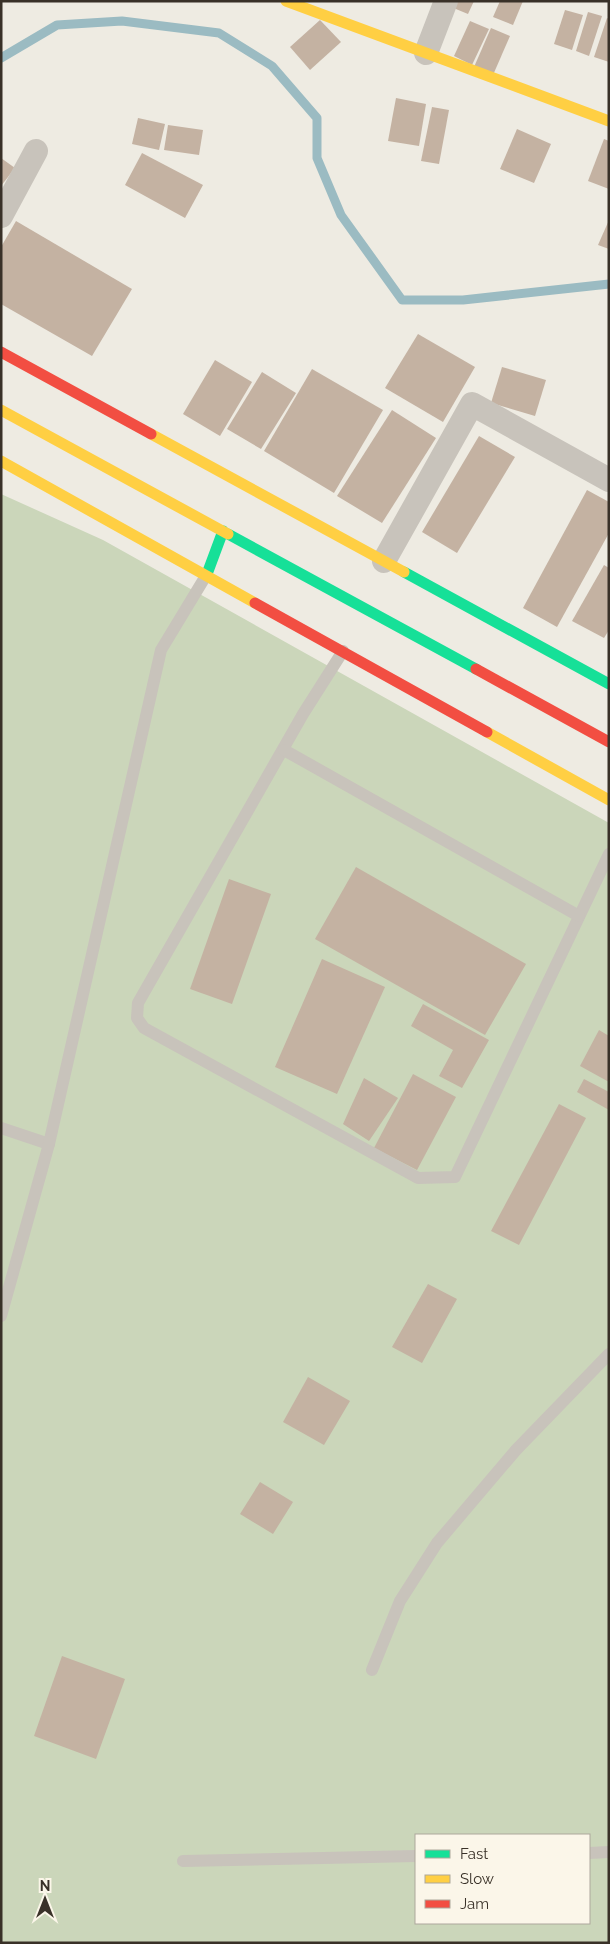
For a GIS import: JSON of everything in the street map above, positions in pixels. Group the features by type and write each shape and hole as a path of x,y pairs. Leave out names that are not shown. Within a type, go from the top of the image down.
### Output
{"main road":[{"path":"286,1 335,10 426,53 609,121"},
{"path":"1,352 609,684"},
{"path":"1,410 609,742"},
{"path":"1,461 207,574 609,800"},
{"path":"207,574 223,531"}],"street":[{"path":"426,53 446,1"},
{"path":"1,216 36,151"},
{"path":"384,561 472,404 609,480"}],"lane":[{"path":"1,1316 49,1144 161,650 207,574"},
{"path":"343,651 138,1003 137,1018 144,1028 418,1178 455,1177 609,854"},
{"path":"284,750 579,916"},
{"path":"1,1128 49,1144"},
{"path":"372,1670 400,1601 413,1577 437,1543 516,1450 609,1354"},
{"path":"590,1853 609,1852"},
{"path":"183,1861 415,1856"}],"green space":[{"path":"1,494 103,540 609,823 609,1943 1,1943"}],"building":[{"path":"454,1 474,1 468,14 451,7"},
{"path":"500,1 523,1 513,25 493,17"},
{"path":"565,10 583,15 572,50 554,44"},
{"path":"588,12 602,16 589,56 576,51"},
{"path":"607,18 609,19 609,62 594,57"},
{"path":"320,20 341,42 310,70 290,47"},
{"path":"470,21 489,29 472,65 454,56"},
{"path":"491,28 510,36 493,75 474,67"},
{"path":"396,98 426,104 419,146 388,141"},
{"path":"432,107 449,110 439,164 421,161"},
{"path":"138,118 165,124 159,150 132,144"},
{"path":"168,125 203,130 199,155 164,150"},
{"path":"517,129 551,144 534,183 500,169"},
{"path":"604,139 609,141 609,189 588,181"},
{"path":"142,153 203,185 185,218 125,185"},
{"path":"1,158 15,168 1,186"},
{"path":"609,220 609,249 598,245"},
{"path":"16,221 132,289 92,356 1,304 1,247"},
{"path":"418,334 475,367 443,422 385,388"},
{"path":"215,360 252,382 220,436 183,414"},
{"path":"502,367 546,380 535,416 491,403"},
{"path":"312,369 383,410 334,493 264,451"},
{"path":"262,372 296,393 261,449 227,429"},
{"path":"392,410 436,438 382,523 337,496"},
{"path":"479,436 515,457 457,553 422,532"},
{"path":"587,490 609,502 609,533 557,627 523,608"},
{"path":"604,565 609,568 609,630 604,638 572,621"},
{"path":"356,867 526,964 485,1035 315,939"},
{"path":"229,879 271,894 232,1004 190,989"},
{"path":"322,959 385,987 337,1094 275,1067"},
{"path":"423,1004 489,1040 462,1088 439,1076 453,1050 411,1026"},
{"path":"599,1030 609,1036 609,1082 580,1066"},
{"path":"413,1074 456,1097 417,1170 374,1148"},
{"path":"364,1078 398,1098 369,1141 343,1124"},
{"path":"584,1079 609,1092 609,1110 577,1092"},
{"path":"559,1104 586,1118 519,1245 491,1231"},
{"path":"428,1284 457,1299 422,1363 392,1347"},
{"path":"308,1377 350,1401 324,1445 283,1422"},
{"path":"260,1482 293,1502 273,1534 240,1514"},
{"path":"62,1656 125,1679 96,1759 34,1736"}],"waterway":[{"path":"1,58 57,25 122,21 219,33 272,66 317,118 317,158 341,215 402,300 463,300 609,284"}],"traffic: fast":[{"path":"207,574 223,531"},
{"path":"228,534 476,669"},
{"path":"404,572 609,684"}],"traffic: slow":[{"path":"286,1 609,121"},
{"path":"1,410 228,534"},
{"path":"151,434 404,572"},
{"path":"1,461 255,603"},
{"path":"487,732 609,800"}],"traffic: jam":[{"path":"1,352 151,434"},
{"path":"255,603 487,732"},
{"path":"476,669 609,742"}]}
